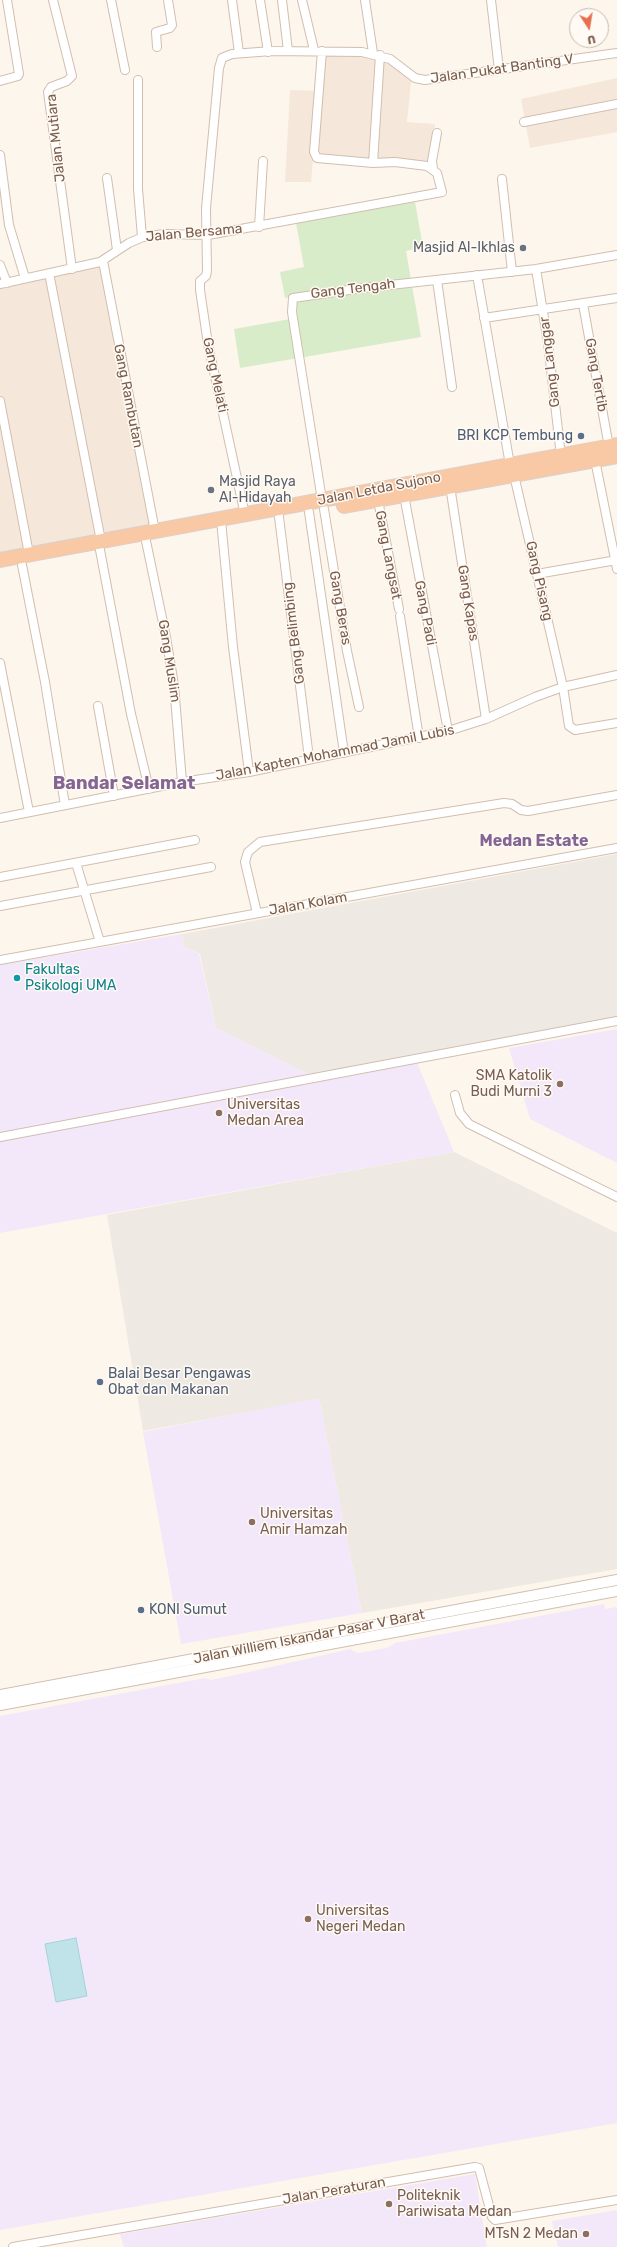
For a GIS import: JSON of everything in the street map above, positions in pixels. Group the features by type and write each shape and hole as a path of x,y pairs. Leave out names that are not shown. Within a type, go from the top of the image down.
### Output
{"highway":[{"name":"Jalan Letda Sujono","path":"221,524 245,515 309,512 323,505 378,500 450,486 561,456 614,450"},
{"name":"Jalan Letda Sujono","path":"0,569 26,560 151,536 512,470 594,460 614,450"},
{"name":"Jalan Letda Sujono","path":"0,560 26,560"}],"street":[{"path":"0,81 18,76 19,74 7,0"},
{"name":"Jalan Mutiara","path":"53,0 72,76 67,81 51,87 48,92 72,268"},
{"path":"111,0 125,70"},
{"path":"158,47 156,32 170,28 172,25 168,0"},
{"path":"232,0 239,53"},
{"path":"260,0 268,52"},
{"path":"282,0 288,51"},
{"path":"302,0 318,51 314,154 319,158 373,163 413,163 434,169 432,161 437,133"},
{"path":"365,0 377,54 373,163"},
{"path":"492,0 499,70"},
{"name":"Jalan Pukat Banting V","path":"227,55 239,53 288,51 377,54 390,59 415,78 421,80 617,53"},
{"name":"Gang Melati","path":"227,55 222,58 219,68 207,193 207,273 200,282 200,290 208,344 245,515"},
{"path":"138,80 138,189 142,237"},
{"path":"524,122 617,104"},
{"path":"0,155 9,225 25,278"},
{"path":"259,227 263,161"},
{"name":"Jalan Bersama","path":"3,283 103,261 117,250 142,237 164,234 206,235 259,227 442,192 438,175 434,169"},
{"path":"107,178 117,250"},
{"path":"502,179 512,272"},
{"name":"Gang Tengah","path":"323,505 292,312 292,299 297,296 536,269 617,255"},
{"name":"Gang Rambutan","path":"103,261 151,536"},
{"path":"0,265 3,283"},
{"name":"Gang Langgar","path":"536,269 543,310 561,456"},
{"path":"49,273 131,714 149,789"},
{"name":"Gang Pisang","path":"477,275 512,470 563,687 571,729 617,723"},
{"path":"437,280 452,387"},
{"path":"484,318 617,298"},
{"name":"Gang Tertib","path":"583,304 614,450"},
{"path":"0,401 65,805"},
{"path":"594,460 617,569"},
{"name":"Gang Kapas","path":"450,486 486,719"},
{"name":"Gang Padi","path":"404,495 448,731"},
{"name":"Gang Langsat","path":"378,500 400,613 419,738"},
{"name":"Gang Beras","path":"323,505 347,650 359,707"},
{"path":"309,512 344,752"},
{"name":"Gang Belimbing","path":"279,513 309,758"},
{"path":"221,524 233,647 248,772"},
{"name":"Gang Muslim","path":"151,536 174,685 182,782"},
{"path":"537,574 616,560"},
{"path":"0,663 29,812"},
{"name":"Jalan Kapten Mohammad Jamil Lubis","path":"0,818 182,782 248,772 309,758 419,738 486,719 535,697 563,687 617,675"},
{"path":"98,706 114,796"},
{"path":"257,913 244,862 248,852 260,842 504,803 512,804 521,810 528,811 617,795"},
{"path":"0,877 195,840"},
{"name":"Jalan Kolam","path":"0,960 617,848"},
{"path":"76,863 100,942"},
{"path":"0,906 211,867"},
{"path":"0,1137 617,1021"},
{"path":"455,1095 460,1112 469,1124 617,1197"},
{"name":"Jalan Williem Iskandar Pasar V Barat","path":"0,1705 17,1697 119,1678 429,1615 617,1580"},
{"name":"Jalan Williem Iskandar Pasar V Barat","path":"119,1678 431,1626 617,1591"},
{"path":"500,1602 503,1612"},
{"path":"429,1615 431,1626"},
{"name":"Jalan Williem Iskandar Pasar V Barat","path":"0,1695 17,1697"},
{"name":"Jalan Peraturan","path":"13,2247 475,2167 479,2168 492,2217 495,2220 617,2200"}],"shaded area":[{"path":"322,52 383,56 412,73 407,122 435,124 432,164 313,158 311,182 285,182 290,90 320,91"},
{"path":"617,78 617,132 530,148 521,99"},
{"path":"108,263 153,538 98,550 0,566 0,282"},
{"path":"617,854 617,1018 310,1075 216,1028 200,954 184,947 182,934"},
{"name":"Universitas Medan Area","path":"182,934 184,947 199,954 216,1028 310,1075 414,1055 454,1152 0,1233 0,965"},
{"name":"SMA Katolik Budi Murni 3","path":"617,1029 617,1163 530,1119 509,1048"},
{"path":"454,1152 617,1233 617,1569 362,1613 319,1399 143,1431 107,1215"},
{"name":"Universitas Amir Hamzah","path":"319,1398 362,1613 181,1644 143,1432"},
{"name":"Universitas Negeri Medan","path":"604,1604 605,1609 617,1607 617,2123 0,2230 0,1716 205,1678 211,1680 350,1649 358,1653 387,1648 395,1643"},
{"name":"Politeknik Pariwisata Medan","path":"475,2174 487,2247 124,2247 120,2234"},
{"name":"MTsN 2 Medan","path":"617,2210 617,2247 558,2247 552,2221"}],"green space":[{"path":"415,202 423,247 406,251 421,337 240,368 234,329 296,318 292,297 285,298 280,272 304,267 296,223"}],"water":[{"path":"76,1938 87,1996 56,2002 45,1944"}],"place":[{"name":"Masjid Al-Ikhlas","path":"523,248"},
{"name":"BRI KCP Tembung","path":"581,436"},
{"name":"Masjid Raya Al-Hidayah","path":"211,490"},
{"name":"Fakultas Psikologi UMA","path":"17,978"},
{"name":"SMA Katolik Budi Murni 3","path":"560,1084"},
{"name":"Universitas Medan Area","path":"219,1113"},
{"name":"Balai Besar Pengawas Obat dan Makanan","path":"100,1382"},
{"name":"Universitas Amir Hamzah","path":"252,1522"},
{"name":"KONI Sumut","path":"141,1610"},
{"name":"Universitas Negeri Medan","path":"308,1919"},
{"name":"Politeknik Pariwisata Medan","path":"389,2204"},
{"name":"MTsN 2 Medan","path":"586,2234"}],"district":[{"name":"Bandar Selamat","path":"124,784"},
{"name":"Medan Estate","path":"534,841"}]}
